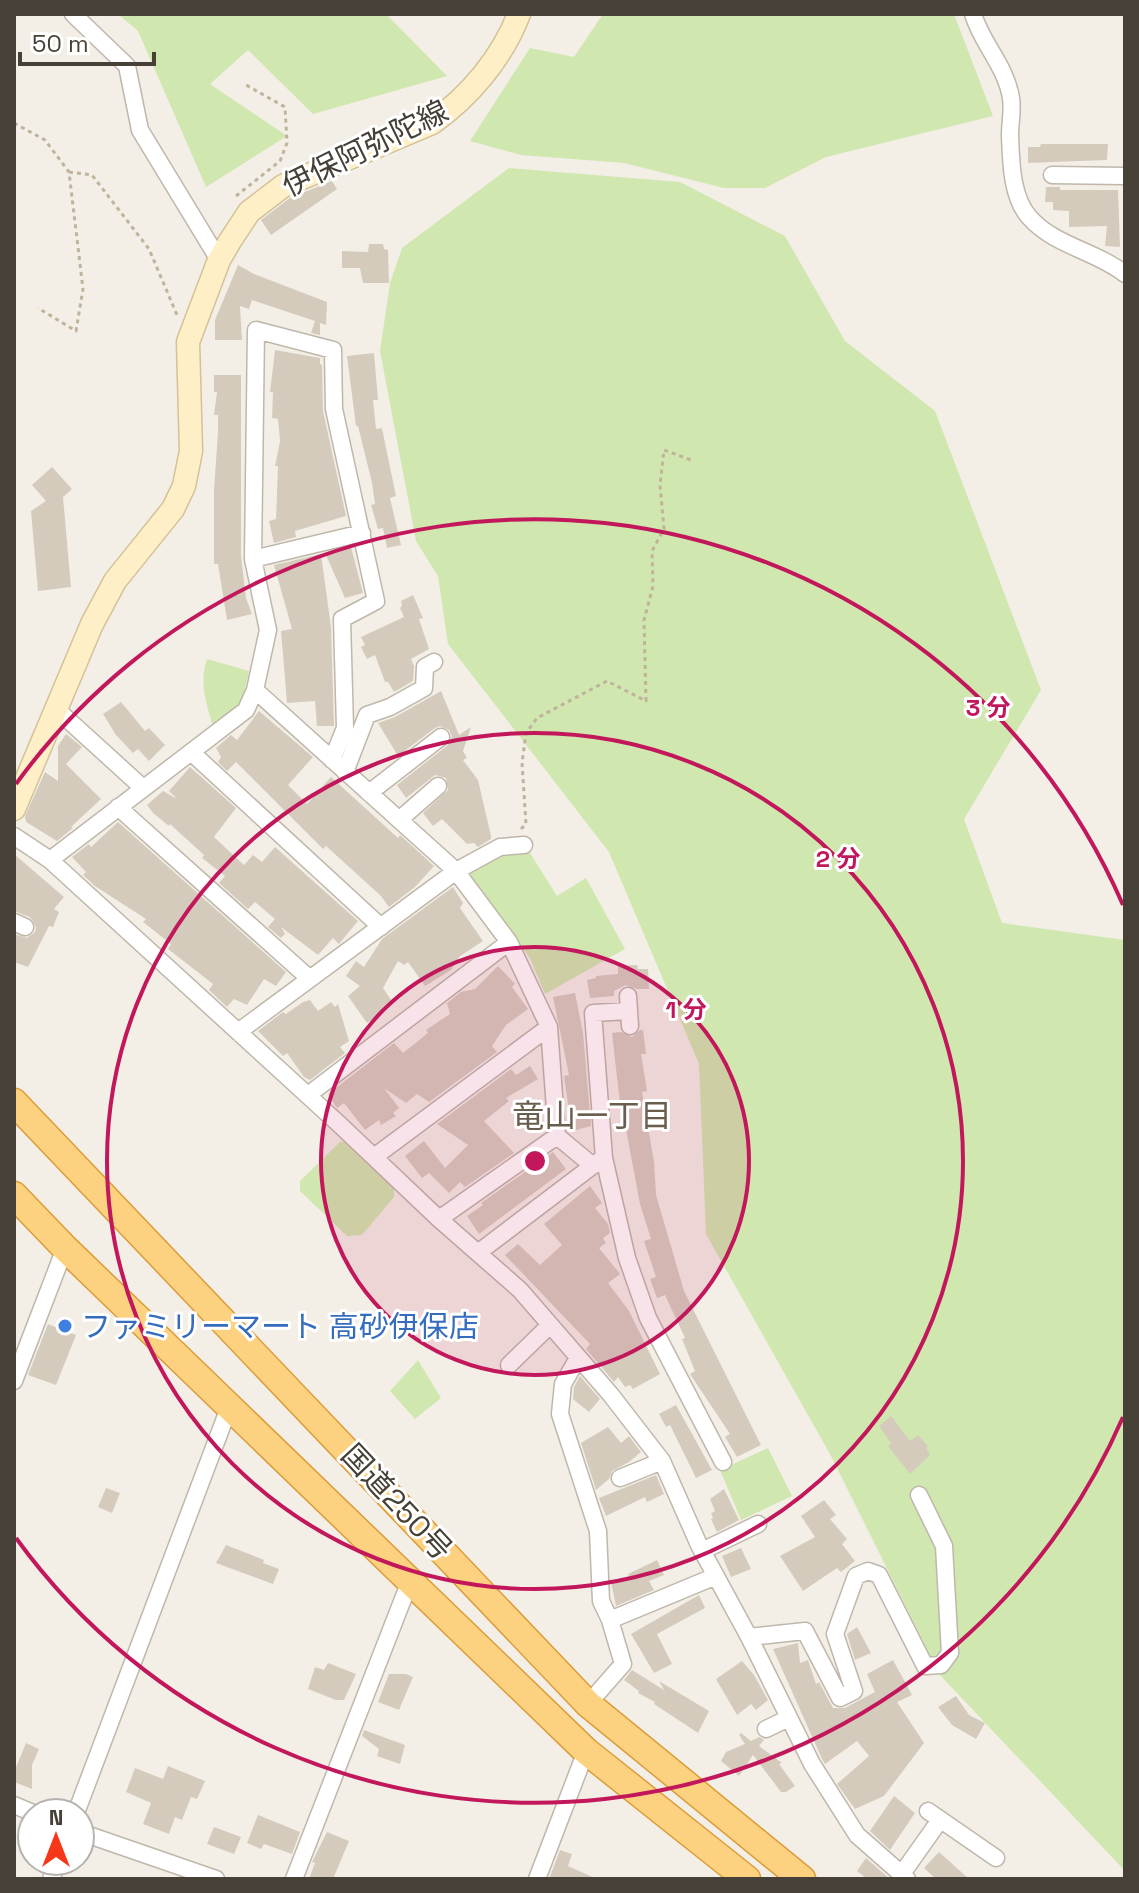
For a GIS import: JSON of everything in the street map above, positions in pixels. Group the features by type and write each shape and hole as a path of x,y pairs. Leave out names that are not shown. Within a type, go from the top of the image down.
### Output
{"highway":[{"name":"国道250号","path":"14,1102 588,1704 802,1879"},
{"name":"国道250号","path":"14,1195 65,1248 586,1751 747,1879"}],"main road":[{"name":"伊保阿弥陀線","path":"14,809 92,624 115,581 173,509 184,486 191,451 188,342 219,260 249,212 283,186 432,123 452,109 475,86 510,37 519,14"}],"street":[{"path":"73,14 127,66 140,130 219,260"},
{"path":"973,14 984,42 1006,77 1012,101 1010,135 1015,188 1029,217 1065,244 1113,265 1125,274"},
{"path":"1052,175 1125,176"},
{"path":"50,860 246,710 255,690 268,630 253,559 256,330 333,350 334,409 376,601 342,619 345,728 332,760"},
{"path":"253,559 362,533"},
{"path":"345,772 367,715 390,707 424,688 425,667 434,662"},
{"path":"255,690 456,871 509,942 549,1027 557,1136"},
{"path":"55,708 143,788"},
{"path":"369,793 441,737"},
{"path":"191,752 381,927"},
{"path":"399,820 438,786"},
{"path":"118,807 310,979"},
{"path":"14,836 50,860 520,1290 611,1395 662,1461 702,1551 812,1764 857,1835 904,1877 934,1816 996,1858"},
{"path":"238,1032 456,871 500,847 524,845"},
{"path":"308,1095 509,942"},
{"path":"629,1011 593,1013 599,1162 648,1318 723,1462"},
{"path":"374,1157 549,1027"},
{"path":"557,1136 599,1162"},
{"path":"439,1219 557,1136"},
{"path":"479,1252 599,1162"},
{"path":"14,1381 65,1248"},
{"path":"509,1365 550,1325"},
{"path":"578,1358 563,1384 560,1414 598,1531 601,1601 623,1664 588,1704"},
{"path":"82,1797 230,1405"},
{"path":"620,1478 662,1461"},
{"path":"749,1637 805,1631 840,1698 854,1691 835,1634 856,1576 868,1571 879,1575 925,1666 941,1665 950,1653 944,1546 919,1495"},
{"path":"702,1551 758,1524"},
{"path":"610,1620 716,1576"},
{"path":"294,1879 410,1581"},
{"path":"766,1729 789,1718"},
{"path":"537,1879 586,1751"},
{"path":"96,1838 216,1879"}],"path":[{"path":"233,201 239,192 280,161 287,143 285,107 246,85"},
{"path":"14,123 45,140 69,172 83,289 76,331 38,308"},
{"path":"69,172 92,175 149,249 188,342"},
{"path":"500,847 526,824 522,763 526,733 537,718 607,681 646,701 644,620 653,586 652,551 664,529 660,485 664,450 694,461"}],"green space":[{"path":"118,14 386,14 447,76 313,114 248,50 210,84 287,136 206,187 138,31"},
{"path":"603,14 954,14 993,116 826,157 765,188 724,188 624,163 521,155 470,141 530,48 574,57"},
{"path":"509,168 680,182 785,236 845,341 935,411 1041,690 964,819 1002,923 1125,940 1125,1871 940,1675 831,1456 706,1234 699,1064 609,852 448,644 438,576 416,541 380,351 390,283 402,248"},
{"path":"207,659 249,671 241,706 213,726 204,684"},
{"path":"530,853 557,896 586,878 625,949 545,994 530,958 467,876 497,856"},
{"path":"350,1141 394,1180 394,1197 362,1235 347,1236 300,1191 300,1181 340,1142"},
{"path":"418,1360 441,1398 415,1419 390,1391"},
{"path":"768,1448 792,1496 741,1520 720,1470"}],"building":[{"path":"1041,144 1108,144 1107,160 1028,163 1028,147 1040,147"},
{"path":"332,181 337,189 271,235 261,220 290,198"},
{"path":"1046,187 1060,187 1060,190 1118,190 1120,247 1105,246 1107,226 1069,227 1069,211 1053,210 1053,202 1045,202"},
{"path":"369,244 383,244 384,249 388,250 389,283 363,283 360,268 342,268 342,251 368,252"},
{"path":"238,265 327,302 326,325 320,323 320,335 311,333 315,321 252,300 249,309 240,306 242,340 215,340 215,320"},
{"path":"275,350 320,358 323,411 346,516 295,531 296,537 274,543 269,521 276,519 278,466 275,466 280,441 278,419 272,418 273,392 270,392"},
{"path":"374,353 378,400 373,400 376,429 382,428 396,496 390,498 401,545 387,548 383,528 378,529 371,505 375,504 372,483 356,426 347,356"},
{"path":"214,375 241,375 241,556 246,598 252,614 227,620 218,564 214,564 218,415 214,415 217,392 214,392"},
{"path":"52,467 72,489 63,497 71,587 38,591 31,511 46,501 32,485"},
{"path":"351,547 363,593 345,598 325,553"},
{"path":"321,554 331,627 334,726 317,726 315,701 287,703 281,631 292,629 274,565"},
{"path":"413,595 423,618 419,619 429,649 411,659 413,681 394,692 385,682 375,655 367,659 361,647 365,645 361,637 404,617 401,601"},
{"path":"441,691 459,735 471,727 463,751 467,758 463,760 478,780 491,836 478,847 474,843 467,844 442,819 433,826 423,813 448,790 446,778 435,775 406,798 397,785 448,745 452,736 449,730 440,726 435,728 398,756 378,723"},
{"path":"121,702 145,731 149,728 165,745 149,761 138,749 133,753 116,735 103,714"},
{"path":"259,711 313,757 288,785 307,804 331,777 434,866 415,887 389,907 326,846 323,849 236,762 227,771 218,762 221,757 216,748 231,735 237,740"},
{"path":"66,734 82,747 66,764 101,799 57,841 26,822 25,816 45,772 58,781 58,746"},
{"path":"190,767 236,808 214,837 244,865 253,855 262,862 275,847 358,921 339,944 333,938 318,955 281,927 285,934 281,938 268,927 275,919 255,902 248,909 219,883 225,876 202,858 204,855 170,824 153,813 147,805 163,791 177,799 169,791"},
{"path":"118,822 286,972 276,986 264,979 247,1005 234,999 227,1007 209,990 213,984 168,949 171,944 143,922 146,919 83,875 86,872 72,857 89,844 91,847"},
{"path":"14,854 64,897 54,909 59,912 53,927 49,926 28,967 14,962 14,934 27,938 36,927 30,917 14,911"},
{"path":"453,887 463,903 460,908 483,941 459,957 451,970 425,986 408,962 404,965 398,961 383,988 391,1000 382,1008 384,1012 367,1023 348,996 360,986 346,976 356,961 364,967 382,939"},
{"path":"637,965 638,969 648,969 649,989 626,985 614,991 614,996 590,998 587,980 618,974 618,966"},
{"path":"498,966 515,984 512,987 528,1009 506,1025 492,1046 497,1052 429,1102 417,1094 406,1103 384,1088 399,1108 393,1113 396,1116 381,1125 379,1120 365,1130 344,1103 337,1108 328,1094 394,1043 403,1053 428,1033 426,1030 450,1014 447,1003 461,992 475,989"},
{"path":"575,993 583,1033 591,1126 572,1131 564,1076 569,1075 553,997"},
{"path":"310,1000 318,1011 331,1002 335,1007 338,1004 349,1041 340,1047 345,1053 310,1080 304,1077 287,1053 283,1056 258,1031 283,1012 286,1014"},
{"path":"643,1030 646,1054 641,1054 647,1091 642,1092 654,1162 656,1195 684,1291 761,1445 737,1457 725,1437 730,1434 690,1374 695,1371 682,1339 685,1338 665,1295 657,1298 650,1279 656,1277 644,1241 651,1239 640,1204 626,1129 623,1130 612,1033 621,1032 632,1037"},
{"path":"530,1066 538,1079 506,1098 509,1101 484,1121 514,1153 465,1187 460,1182 449,1193 429,1173 422,1178 405,1156 424,1141 445,1168 468,1145 437,1124 511,1069 516,1075"},
{"path":"553,1152 566,1169 479,1234 467,1216"},
{"path":"590,1186 602,1203 595,1208 608,1224 610,1233 603,1238 606,1243 599,1248 620,1274 608,1283 629,1311 660,1374 633,1389 630,1385 625,1387 618,1377 614,1382 586,1349 590,1344 505,1255 518,1244 540,1265 562,1245 544,1224"},
{"path":"48,1324 76,1335 56,1385 28,1375"},
{"path":"580,1376 600,1399 589,1412 573,1399 574,1387"},
{"path":"676,1405 712,1470 696,1478 670,1425 666,1427 659,1414"},
{"path":"891,1416 910,1441 918,1435 928,1446 930,1455 910,1474 888,1446 891,1443 879,1426"},
{"path":"608,1427 621,1443 629,1436 641,1452 612,1471 609,1479 596,1490 581,1443"},
{"path":"656,1475 664,1494 647,1502 645,1497 606,1516 599,1498"},
{"path":"106,1488 120,1493 112,1513 98,1507"},
{"path":"724,1489 739,1520 717,1532 711,1519 711,1513 715,1511 710,1499"},
{"path":"824,1500 836,1515 830,1519 847,1539 842,1544 855,1561 841,1572 837,1568 803,1591 780,1556 815,1537 801,1516"},
{"path":"226,1545 279,1569 273,1584 216,1563"},
{"path":"741,1548 751,1569 731,1577 722,1556"},
{"path":"657,1560 664,1575 649,1581 654,1590 616,1606 611,1582 629,1577 628,1574"},
{"path":"699,1595 705,1608 657,1634 672,1664 654,1673 631,1634"},
{"path":"857,1627 871,1653 855,1660 847,1634"},
{"path":"798,1643 800,1663 808,1660 816,1684 819,1682 833,1708 845,1708 875,1692 867,1674 893,1660 912,1695 897,1702 924,1743 884,1796 855,1809 837,1784 869,1756 857,1741 825,1764 773,1649"},
{"path":"742,1661 768,1700 756,1710 751,1704 737,1715 716,1679"},
{"path":"328,1663 356,1674 344,1700 308,1689 315,1667 324,1670"},
{"path":"632,1670 664,1690 659,1681 709,1711 698,1733 638,1693 624,1680"},
{"path":"389,1674 413,1677 399,1710 378,1702"},
{"path":"956,1696 969,1715 985,1723 976,1739 952,1725 938,1707"},
{"path":"364,1730 405,1745 400,1764 377,1756 379,1749 362,1736"},
{"path":"741,1733 751,1741 759,1737 764,1740 759,1746 782,1763 779,1764 795,1786 781,1792 753,1755 739,1776 721,1761 726,1752 745,1744 739,1735"},
{"path":"26,1743 39,1749 32,1765 32,1789 14,1782 14,1772"},
{"path":"168,1766 205,1781 197,1799 191,1797 182,1820 175,1817 169,1834 143,1824 151,1803 126,1792 135,1768 163,1779"},
{"path":"894,1796 915,1813 890,1850 870,1831"},
{"path":"258,1815 300,1832 292,1854 264,1844 261,1849 247,1843"},
{"path":"214,1827 241,1837 234,1854 207,1844"},
{"path":"327,1832 349,1841 333,1879 309,1879 315,1863 312,1862"},
{"path":"560,1850 572,1854 568,1866 597,1879 549,1879"},
{"path":"939,1852 969,1879 936,1879 924,1868"},
{"path":"866,1858 890,1879 867,1879 857,1871"}],"place":[{"name":"ファミリーマート 高砂伊保店","path":"65,1326"}],"district":[{"name":"竜山一丁目","path":"592,1116"}]}
